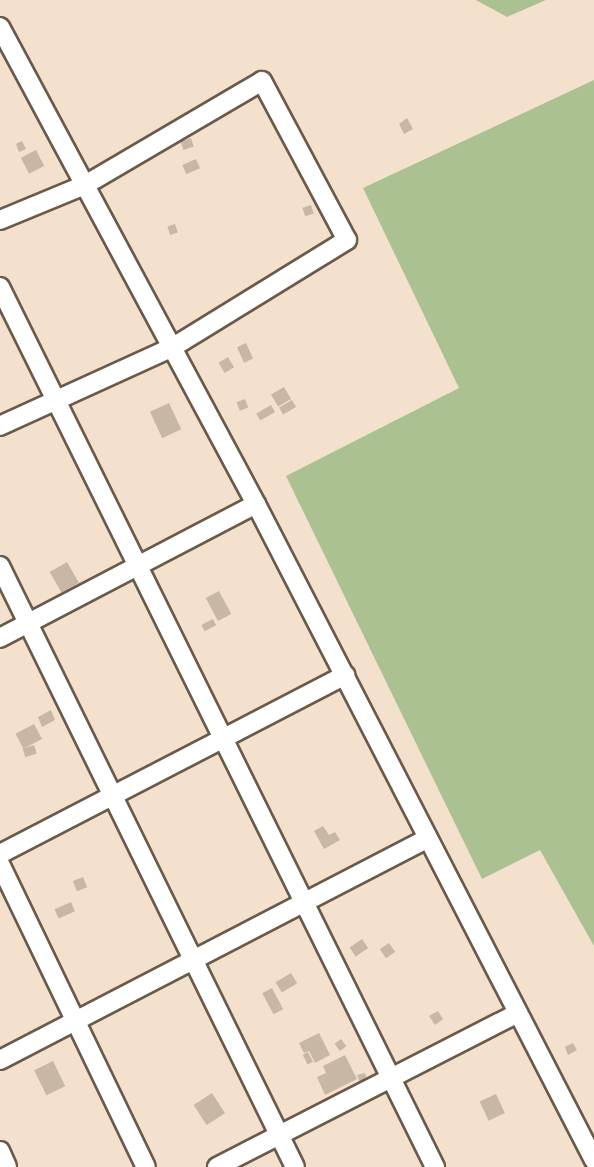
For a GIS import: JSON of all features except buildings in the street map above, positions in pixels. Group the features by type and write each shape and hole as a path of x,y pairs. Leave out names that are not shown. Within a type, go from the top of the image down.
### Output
{"street":[{"path":"0,27 256,504 516,1014 594,1160"},
{"path":"0,220 85,185 262,81 346,240 173,347 54,398 0,426"},
{"path":"0,287 136,567 435,1167"},
{"path":"0,638 256,504"},
{"path":"0,566 115,794 295,1167"},
{"path":"0,854 345,675"},
{"path":"0,1060 428,838"},
{"path":"0,864 147,1167"},
{"path":"217,1167 516,1014"},
{"path":"0,1151 8,1167"}],"green space":[{"path":"476,0 546,0 507,17"},
{"path":"594,80 594,946 540,850 482,879 286,476 459,388 363,188"}]}
